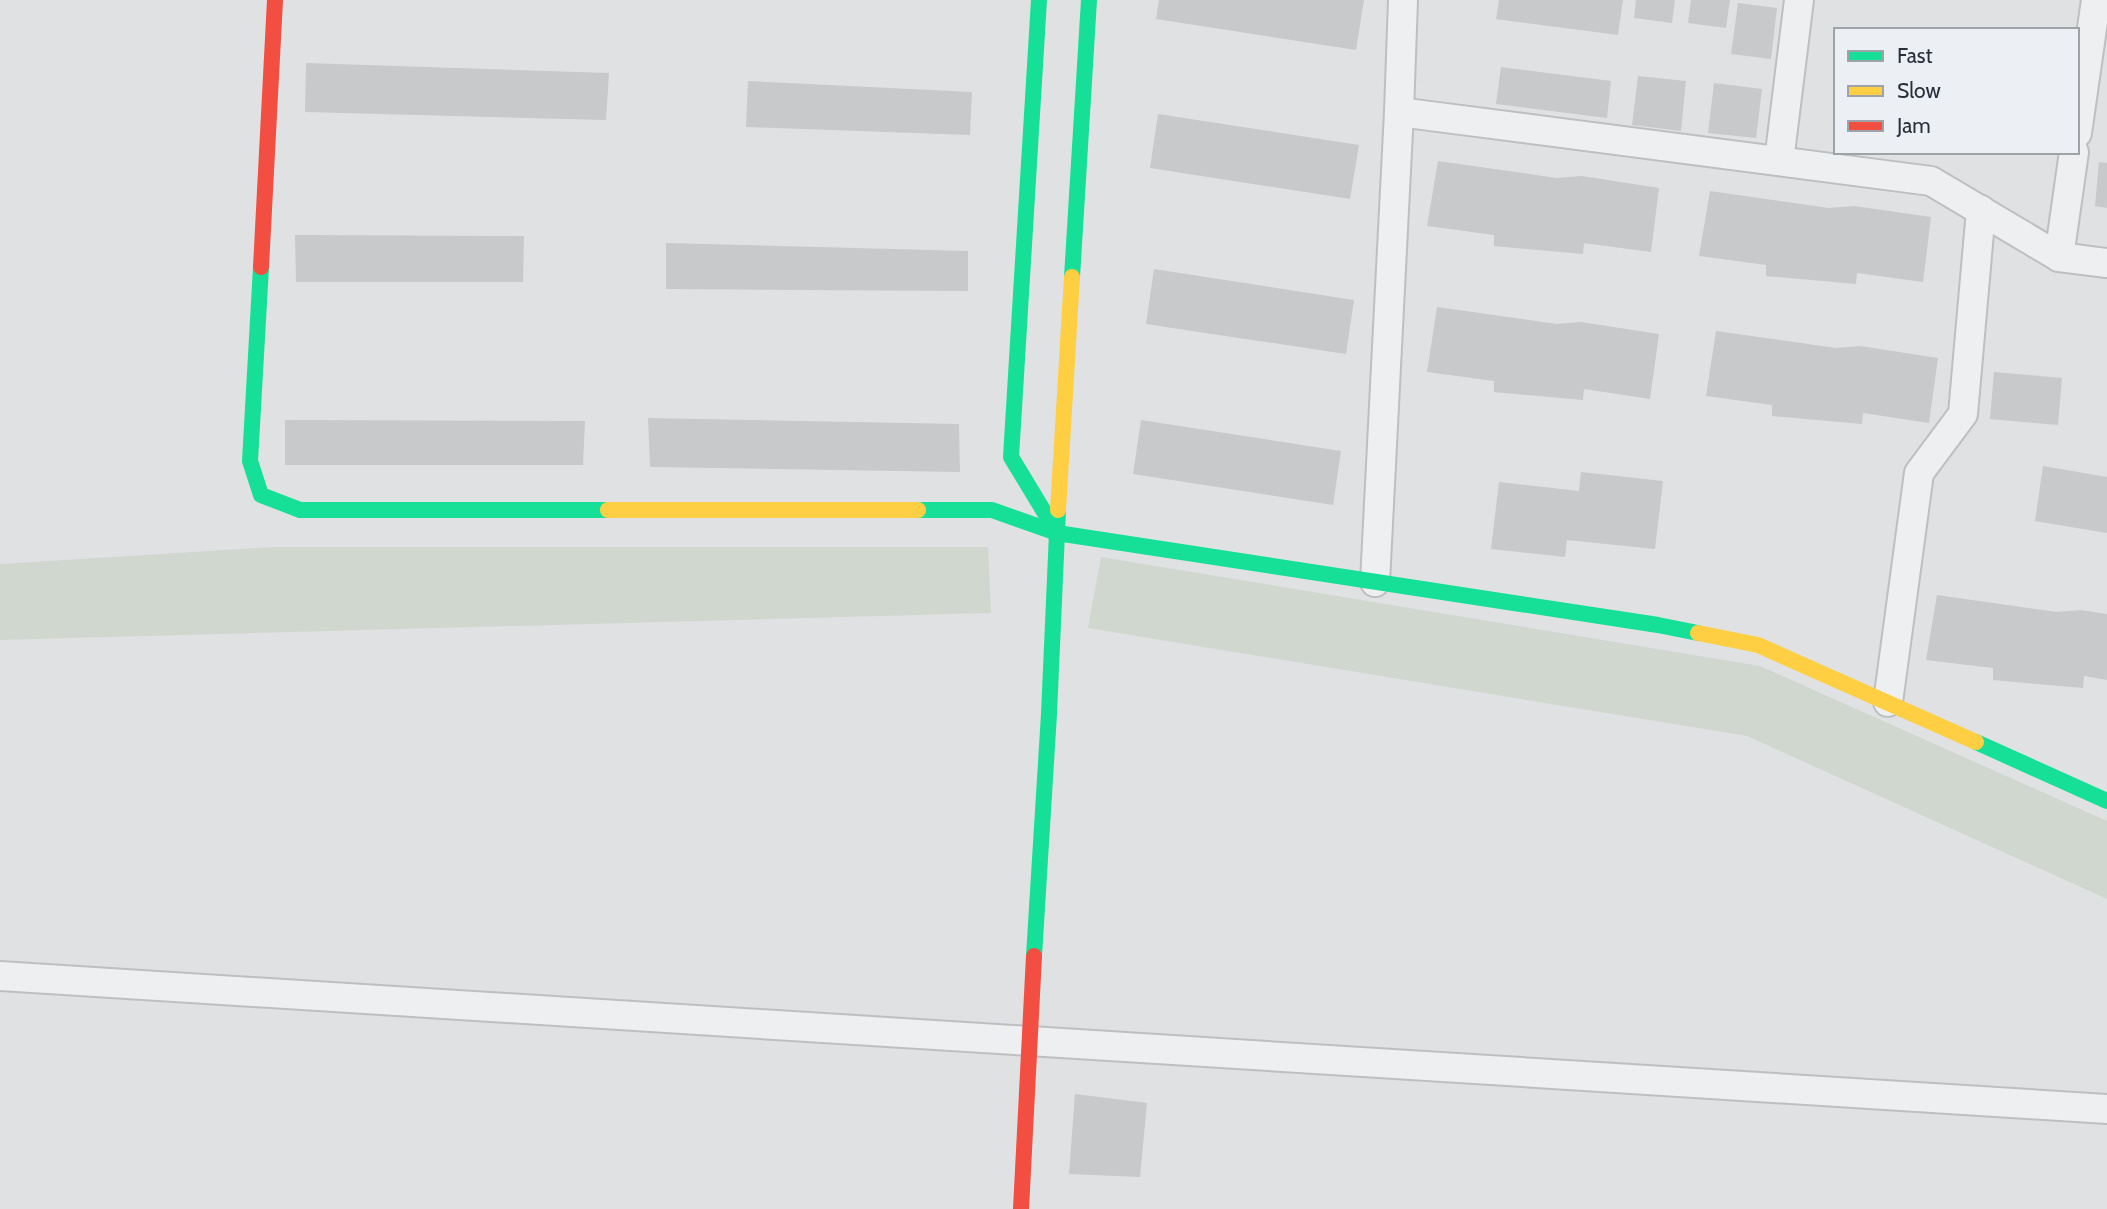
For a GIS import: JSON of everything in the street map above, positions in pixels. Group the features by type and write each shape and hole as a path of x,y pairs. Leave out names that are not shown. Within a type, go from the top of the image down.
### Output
{"street":[{"path":"275,0 250,461 261,495 300,510 992,510 1056,533 1658,625 1758,645 2107,801"},
{"path":"1039,0 1011,457 1056,533"},
{"path":"1021,1209 1049,714 1056,533 1089,0"},
{"path":"1375,582 1403,0"},
{"path":"1779,161 1799,0"},
{"path":"2079,119 2096,0"},
{"path":"1399,112 1931,181 2059,257 2107,263"},
{"path":"2059,257 2074,154"},
{"path":"1888,702 1919,473 1963,414 1981,210"},
{"path":"0,976 2107,1109"}],"shaded area":[{"path":"273,547 988,547 991,613 0,640 0,564"},
{"path":"1101,557 1760,666 2107,821 2107,899 1747,736 1088,628"}],"building":[{"path":"1159,0 1364,0 1356,50 1156,19"},
{"path":"1499,0 1623,0 1618,35 1496,19"},
{"path":"1636,0 1675,0 1672,23 1634,18"},
{"path":"1691,0 1730,0 1726,28 1688,23"},
{"path":"1738,3 1777,8 1771,59 1731,54"},
{"path":"306,63 609,73 606,120 305,112"},
{"path":"1501,67 1611,81 1607,118 1496,104"},
{"path":"1638,76 1686,81 1681,131 1632,125"},
{"path":"748,81 972,92 970,135 746,127"},
{"path":"1714,83 1762,89 1756,138 1708,133"},
{"path":"1158,114 1359,145 1350,199 1150,168"},
{"path":"1438,161 1557,178 1582,176 1659,188 1651,252 1584,243 1583,254 1494,246 1494,235 1427,226"},
{"path":"2099,162 2107,163 2107,208 2095,206"},
{"path":"1710,191 1829,208 1854,206 1931,217 1923,282 1857,273 1856,284 1766,276 1766,265 1699,256"},
{"path":"295,235 524,236 523,282 296,282"},
{"path":"666,243 968,251 968,291 666,289"},
{"path":"1154,269 1354,300 1346,354 1146,324"},
{"path":"1437,307 1557,324 1581,322 1659,334 1650,399 1584,389 1583,400 1494,392 1494,381 1427,372"},
{"path":"1716,331 1836,348 1860,346 1938,358 1929,423 1863,413 1862,424 1772,416 1772,405 1706,396"},
{"path":"1994,372 2062,378 2058,425 1990,419"},
{"path":"648,418 959,424 960,472 650,467"},
{"path":"285,420 585,421 583,465 285,465"},
{"path":"1141,420 1341,451 1333,505 1133,474"},
{"path":"2043,466 2107,477 2107,533 2035,521"},
{"path":"1581,472 1663,481 1655,549 1567,540 1565,557 1491,549 1499,482 1579,491"},
{"path":"1937,595 2057,612 2081,610 2107,614 2107,680 2084,676 2083,688 1993,680 1993,668 1926,660"},
{"path":"1075,1094 1147,1103 1140,1177 1069,1174"}],"traffic: fast":[{"path":"1039,0 1011,457 1057,533"},
{"path":"1072,277 1089,0"},
{"path":"261,267 250,461 261,495 300,510 608,510"},
{"path":"918,510 992,510 1057,533 1698,633"},
{"path":"1034,956 1058,510"},
{"path":"1976,742 2107,801"}],"traffic: slow":[{"path":"1058,510 1072,277"},
{"path":"608,510 918,510"},
{"path":"1698,633 1758,645 1976,742"}],"traffic: jam":[{"path":"261,267 275,0"},
{"path":"1021,1209 1034,956"}]}
